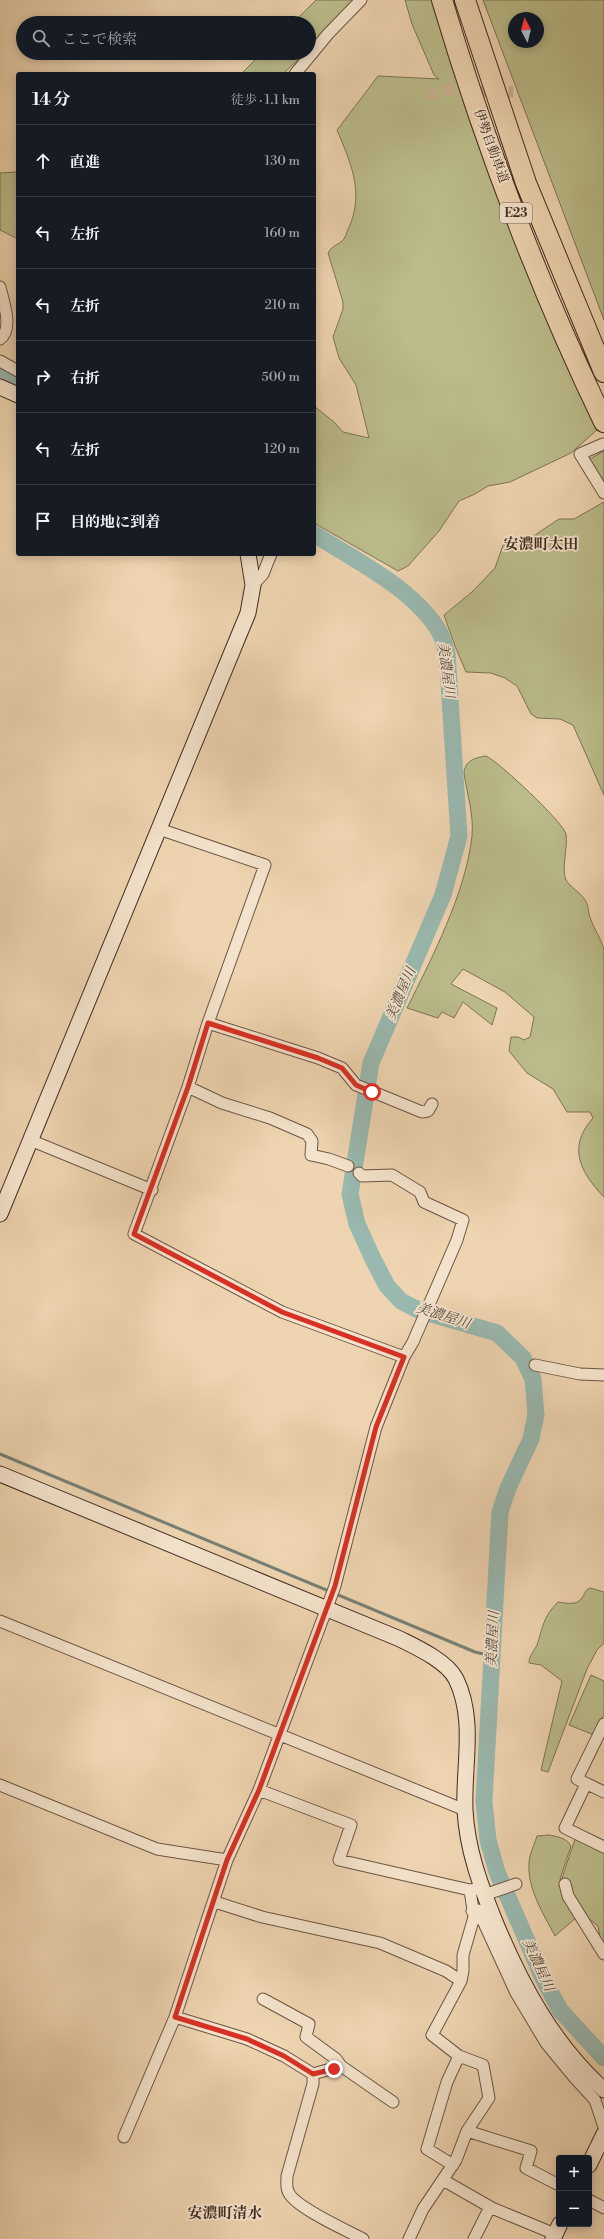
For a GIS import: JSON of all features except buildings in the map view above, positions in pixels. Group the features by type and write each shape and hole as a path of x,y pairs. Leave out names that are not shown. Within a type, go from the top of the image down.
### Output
{"highway":[{"name":"伊勢自動車道","path":"442,0 456,46 508,191 551,300 604,422"},
{"name":"伊勢自動車道","path":"465,0 526,183 604,372"}],"street":[{"path":"316,49 361,0"},
{"path":"297,72 307,60"},
{"path":"0,287 7,328 4,336 0,339"},
{"path":"0,361 16,370"},
{"path":"0,387 16,394"},
{"path":"603,444 580,454 604,493"},
{"path":"0,1214 248,613 253,594 248,556"},
{"path":"253,585 262,574 270,556"},
{"path":"159,828 265,866 208,1023 188,1087 152,1190 134,1234 282,1312 404,1357"},
{"path":"208,1023 318,1058 342,1068 356,1085 422,1112 428,1111 432,1104"},
{"path":"188,1087 222,1103 270,1118 307,1134 312,1142 311,1155 348,1166"},
{"path":"30,1140 152,1190"},
{"path":"124,2138 175,2017 215,1902 227,1860 259,1790 326,1610 343,1560 376,1427 404,1357 413,1342 421,1320 457,1240 463,1220 424,1202 420,1192 392,1175 362,1176 359,1174"},
{"path":"535,1366 574,1373 604,1375"},
{"path":"0,1474 326,1610 400,1639 429,1653 455,1677 466,1712 468,1742 465,1810 471,1853 482,1891 520,1978 533,2003 576,2063 604,2090"},
{"path":"0,1620 465,1810"},
{"path":"604,1724 577,1779 604,1792"},
{"path":"586,1784 565,1828 604,1847"},
{"path":"0,1785 157,1849 227,1860"},
{"path":"259,1790 351,1826 339,1860 482,1891 516,1884"},
{"path":"565,1884 568,1896 604,1954"},
{"path":"409,2239 422,2209 453,2165 467,2131 489,2095 484,2065 459,2056 432,2035 461,1981 463,1955 474,1917 472,1911 482,1891"},
{"path":"215,1902 262,1917 380,1942 446,1972 461,1981"},
{"path":"472,1911 478,1910 516,1993 546,2043 574,2078 595,2100 604,2127"},
{"path":"263,1999 309,2024 306,2037 336,2059 341,2066 393,2102"},
{"path":"175,2017 247,2039 284,2056 313,2074 341,2066"},
{"path":"453,2165 427,2149 445,2089 459,2056"},
{"path":"313,2074 313,2084 287,2176 287,2191 290,2197 310,2211 363,2239"},
{"path":"467,2131 531,2151 526,2168 556,2183"},
{"path":"592,2159 604,2134"},
{"path":"443,2180 490,2207 556,2232"},
{"path":"592,2202 604,2208"},
{"path":"474,2239 490,2207"}],"green space":[{"path":"316,0 362,0 316,43 316,16 300,16"},
{"path":"405,0 435,0 534,285 597,430 571,453 510,482 488,486 459,501 439,531 408,566 398,571 316,524 316,408 334,422 343,432 369,438 356,385 339,358 333,337 343,309 343,302 328,253 331,248 344,239 354,212 356,200 354,176 337,130 378,76 439,79 434,75 412,24"},
{"path":"483,0 604,0 604,320"},
{"path":"255,60 298,60 285,72 243,72"},
{"path":"16,172 16,238 0,230 0,173"},
{"path":"604,451 604,484 588,460"},
{"path":"604,502 604,795 573,725 560,719 537,718 531,714 517,686 505,678 491,673 466,672 444,615 472,592 495,568 503,545 526,541 559,519 574,519"},
{"path":"486,756 493,760 543,805 562,827 566,834 564,870 566,880 586,902 590,918 604,950 604,1197 588,1178 580,1159 580,1139 593,1118 590,1112 567,1112 553,1089 527,1073 509,1051 511,1037 518,1037 524,1040 530,1037 534,1017 505,992 463,969 451,984 497,1008 492,1025 463,1002 454,1018 442,1012 438,1018 407,1008 447,924 469,857 472,836 472,820 464,773 465,768 471,761"},
{"path":"590,1588 604,1592 604,1643 597,1650 587,1669 548,1772 541,1770 562,1681 541,1665 529,1663 529,1660 537,1645 544,1622 553,1607 558,1602 574,1603 580,1601"},
{"path":"591,1675 604,1681 604,1714 594,1735 569,1725"},
{"path":"548,1835 564,1839 571,1846 560,1879 577,1917 555,1936 540,1908 532,1888 529,1867 530,1856 537,1836"},
{"path":"575,1839 604,1852 604,1944 600,1937 598,1926 578,1907 572,1896 568,1881 562,1878"}],"waterway":[{"name":"美濃屋川","path":"0,374 16,382"},
{"name":"美濃屋川","path":"316,535 366,565 416,603 429,617 440,633 447,653 459,836 443,895 371,1063 350,1194 357,1224 373,1259 387,1286 401,1301 418,1310 497,1333 523,1358 533,1379 536,1415 531,1439 508,1488 500,1512 484,1801 488,1840 497,1872 544,1980 560,2010 604,2058"},
{"path":"0,1454 475,1652 492,1656"}],"tunnel":[{"path":"427,96 446,90 513,92"}],"district":[{"name":"安濃町太田","path":"541,544"},
{"name":"安濃町清水","path":"225,2213"}],"route":[{"path":"334,2069 313,2074 284,2056 247,2039 175,2017 215,1902 227,1860 259,1790 335,1586 357,1506 376,1427 404,1357 282,1312 134,1234 152,1190 188,1087 208,1023 318,1058 342,1068 356,1085 372,1092"}]}
